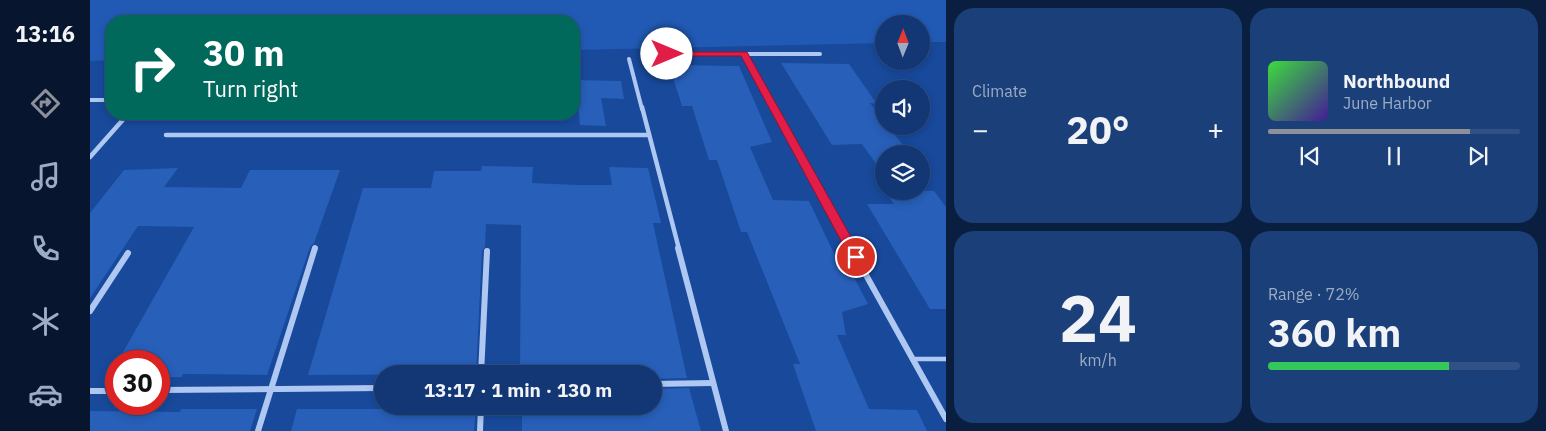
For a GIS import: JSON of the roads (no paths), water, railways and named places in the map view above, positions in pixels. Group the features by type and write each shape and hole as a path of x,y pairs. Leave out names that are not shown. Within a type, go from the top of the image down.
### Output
{"street":[{"path":"667,54 820,54"},
{"path":"744,54 946,419"},
{"path":"629,59 726,431"},
{"path":"90,100 105,100"},
{"path":"90,157 123,120"},
{"path":"166,135 649,135"},
{"path":"258,431 315,248"},
{"path":"481,365 487,251"},
{"path":"90,311 128,253"},
{"path":"662,384 713,383"},
{"path":"170,390 374,388"},
{"path":"90,391 105,391"},
{"path":"480,415 480,431"}],"lane":[{"path":"912,359 946,359"}]}
